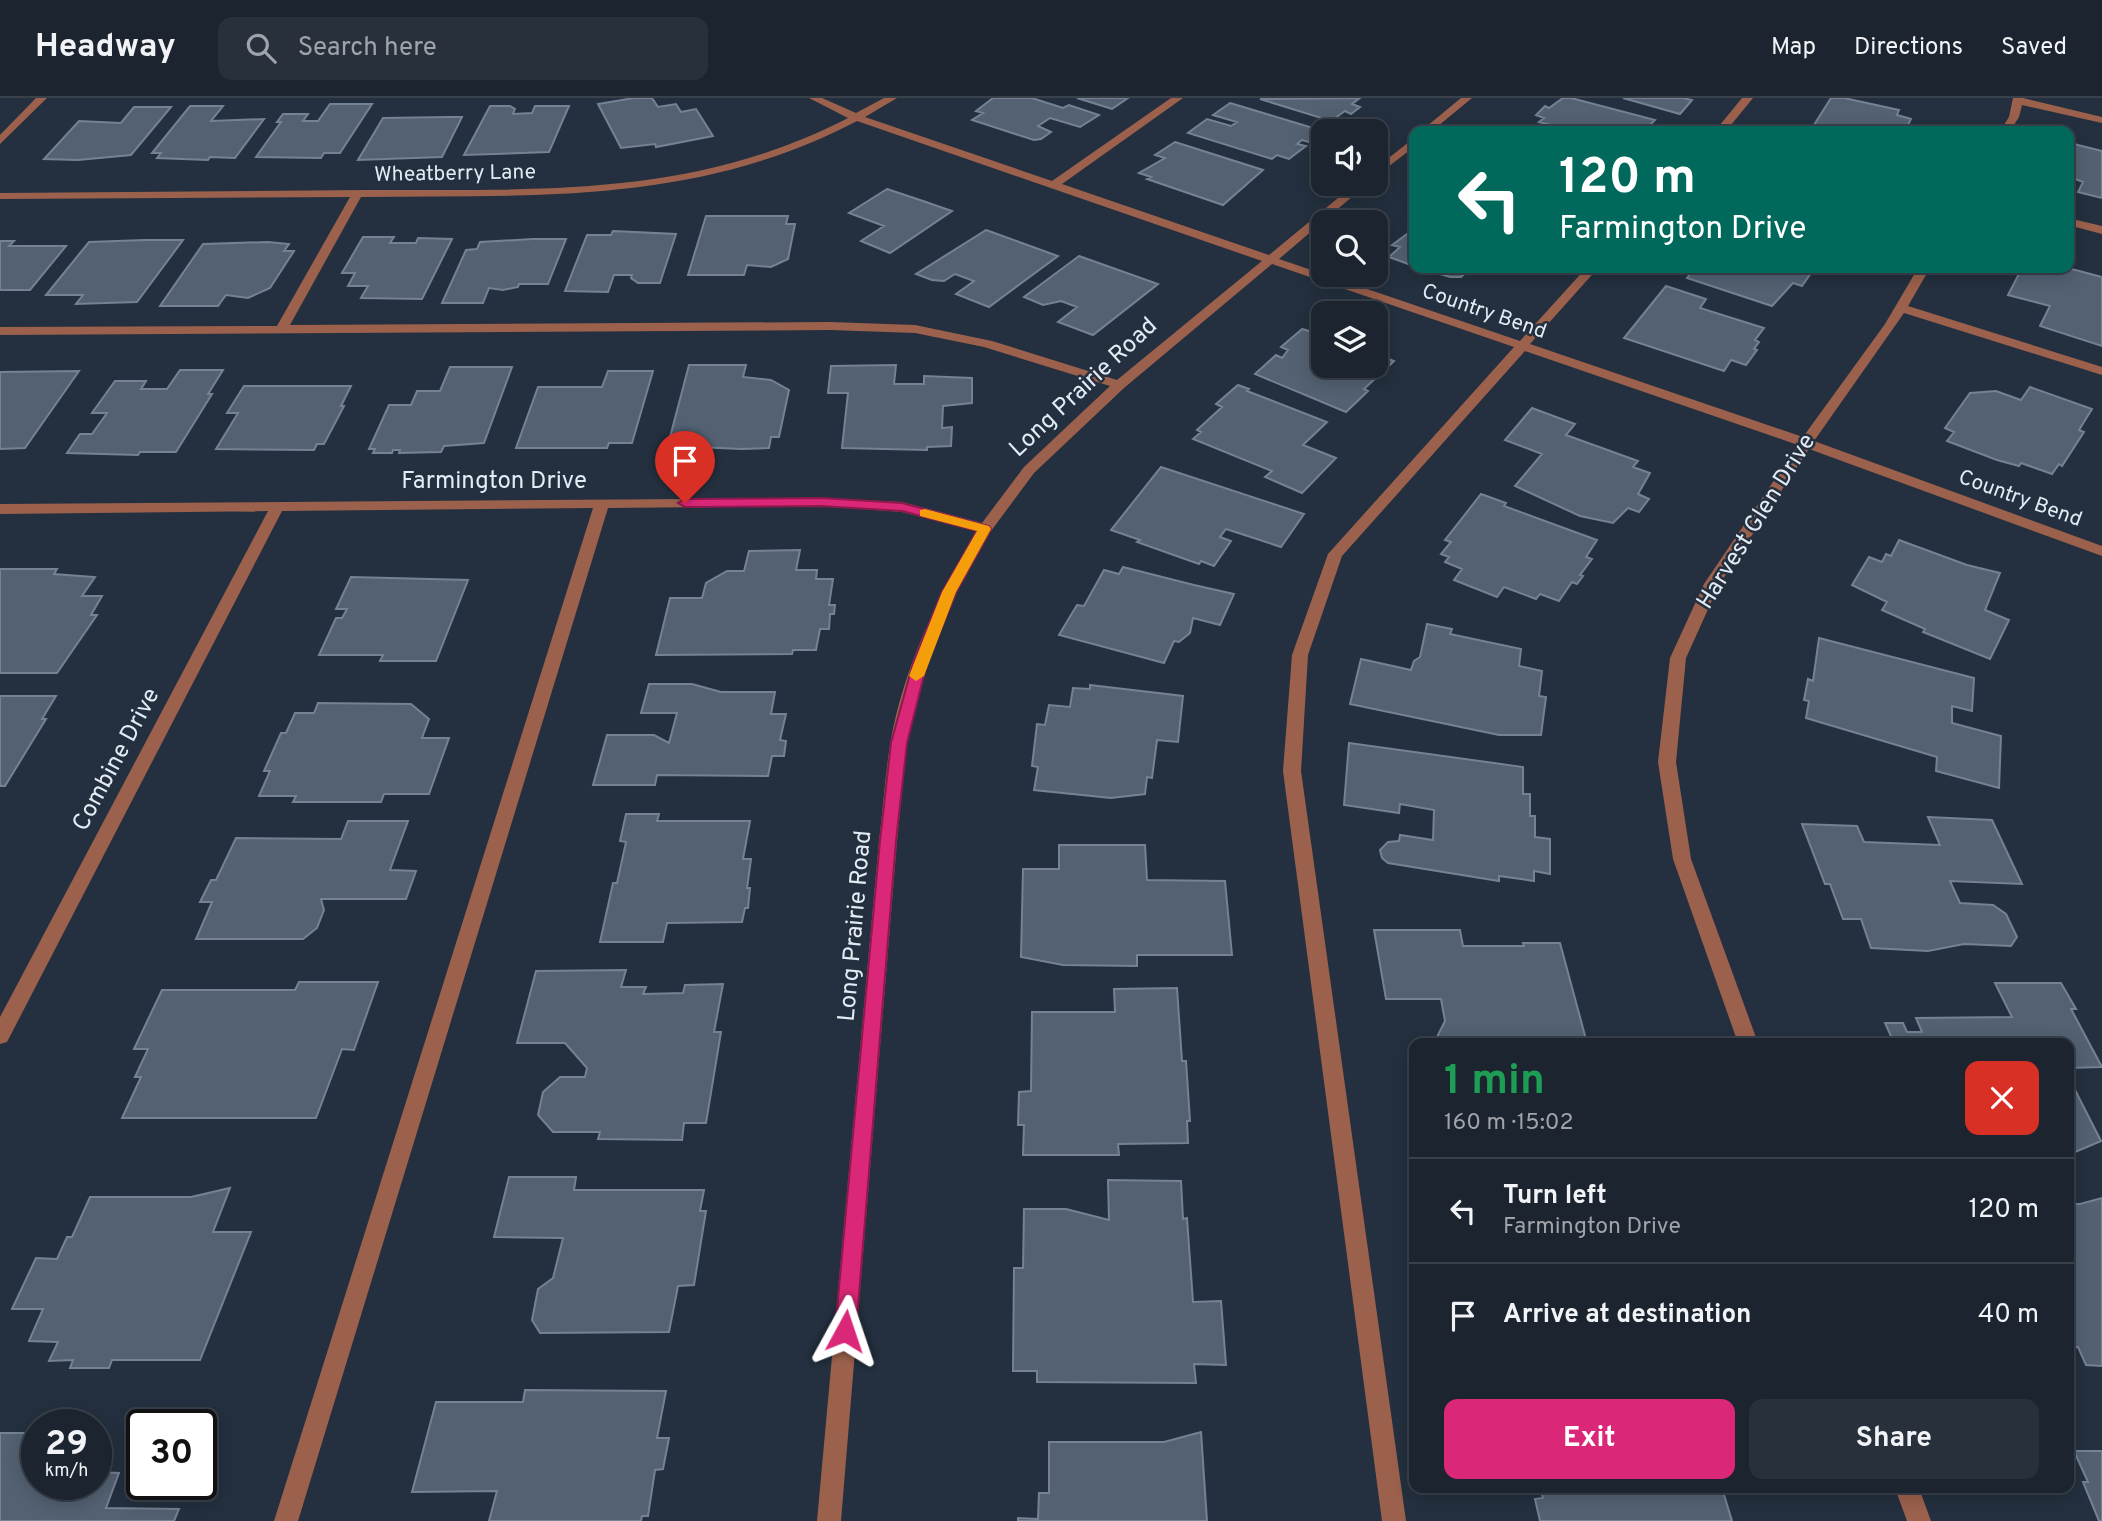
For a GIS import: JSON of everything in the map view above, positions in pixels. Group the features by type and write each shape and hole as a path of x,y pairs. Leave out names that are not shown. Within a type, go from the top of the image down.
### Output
{"street":[{"path":"0,141 42,98"},
{"name":"Country Bend","path":"814,98 857,118 1807,443 2065,535 2102,551"},
{"name":"Wheatberry Lane","path":"0,196 594,191 657,184 743,165 795,147 892,98"},
{"path":"1054,185 1178,98"},
{"path":"1432,126 1466,98"},
{"path":"1724,126 1748,98"},
{"path":"2008,126 2014,117 2018,99 2102,120"},
{"path":"1388,163 1409,145"},
{"path":"281,330 357,194"},
{"name":"Long Prairie Road","path":"829,1521 888,841 899,743 920,663 949,592 985,529 1029,470 1119,385 1347,196"},
{"path":"2074,223 2102,230"},
{"path":"1394,1521 1292,771 1300,655 1335,554 1587,273"},
{"name":"Harvest Glen Drive","path":"1746,1038 1682,859 1667,762 1678,658 1712,584 1921,273"},
{"path":"1900,308 2102,371"},
{"path":"0,331 830,326 915,328 987,344 1119,385"},
{"name":"Farmington Drive","path":"0,509 822,502 902,507 985,529"},
{"path":"286,1521 603,504"},
{"name":"Combine Drive","path":"0,1036 277,507"},
{"path":"1909,1493 1919,1521"}],"building":[{"path":"652,98 658,107 676,104 681,112 696,109 713,136 656,147 655,144 621,148 598,104"},
{"path":"993,98 1032,98 1063,108 1069,105 1099,115 1080,127 1050,118 1038,126 1051,132 1034,140 972,120 983,113 976,111"},
{"path":"1077,98 1128,98 1112,109"},
{"path":"1360,98 1352,104 1360,107 1351,114 1345,111 1334,119 1325,119 1260,99"},
{"path":"1563,98 1571,98 1655,120 1649,126 1554,126 1539,122 1544,118 1536,115 1545,106 1549,108"},
{"path":"1623,98 1683,98 1692,100 1680,114"},
{"path":"1831,98 1844,98 1899,110 1897,115 1911,119 1908,126 1813,126"},
{"path":"1230,103 1311,127 1311,143 1302,140 1297,144 1306,146 1289,159 1277,155 1272,159 1188,133 1207,119 1231,126 1237,122 1213,115"},
{"path":"330,104 372,104 340,153 324,153 321,158 256,157 281,122 277,122 283,114 308,114 303,121 318,121"},
{"path":"190,106 223,106 211,121 264,119 235,158 157,158 161,153 152,153"},
{"path":"490,106 510,106 515,109 513,114 532,113 535,106 569,106 549,152 464,155"},
{"path":"134,107 171,107 131,155 78,160 44,159 79,121 121,123"},
{"path":"462,117 442,157 358,160 383,118"},
{"path":"1175,142 1263,170 1223,205 1147,179 1151,177 1139,173 1165,158 1155,155"},
{"path":"2074,144 2102,151 2102,198 2078,192 2083,182 2074,178"},
{"path":"887,189 952,211 890,253 861,241 884,226 849,213"},
{"path":"706,216 788,216 786,224 795,224 788,259 771,267 747,265 744,275 688,275"},
{"path":"986,230 1058,256 989,307 956,294 974,281 955,274 944,281 916,274"},
{"path":"613,231 676,234 660,283 638,283 631,278 632,275 614,275 608,292 565,291 587,235 611,235"},
{"path":"1409,233 1409,264 1389,257 1400,247 1392,245"},
{"path":"363,237 394,237 390,243 416,243 418,238 452,239 422,299 361,298 368,286 348,286 355,273 342,273"},
{"path":"566,239 548,284 519,284 518,287 503,290 489,288 483,303 442,303 466,250 477,249 480,242"},
{"path":"183,240 137,302 76,304 83,295 46,295 89,242"},
{"path":"0,241 14,241 9,246 66,246 30,290 0,290"},
{"path":"203,244 289,244 284,251 294,251 270,288 248,298 226,295 218,306 160,306"},
{"path":"1079,256 1158,284 1093,335 1058,322 1077,307 1061,301 1043,305 1024,297"},
{"path":"2074,270 2102,277 2102,346 2040,326 2050,306 2008,295 2019,273 2074,273"},
{"path":"1437,273 1465,273 1461,277"},
{"path":"1691,273 1811,273 1802,286 1793,283 1772,306 1687,278"},
{"path":"1666,286 1706,299 1700,308 1764,328 1755,340 1759,342 1754,349 1757,350 1746,365 1731,360 1724,371 1624,338"},
{"path":"1302,329 1311,332 1311,378 1376,378 1364,389 1368,391 1346,412 1255,374 1276,355 1282,358 1288,350 1281,347"},
{"path":"689,365 746,365 743,377 771,380 789,390 779,437 771,437 769,448 696,447 698,441 669,441"},
{"path":"896,365 894,384 924,384 924,376 972,378 972,403 943,406 942,428 952,427 951,446 927,447 927,450 842,448 848,393 828,393 831,366"},
{"path":"450,367 512,367 484,443 444,446 441,452 399,453 400,450 393,450 392,453 373,453 375,449 369,449 389,405 411,405 417,391 440,391"},
{"path":"180,370 223,370 208,394 212,394 176,452 140,452 138,455 67,453 80,434 92,434 107,413 92,413 115,381 146,381 141,389 167,389"},
{"path":"79,371 25,448 0,449 0,372"},
{"path":"608,371 653,371 632,443 609,443 607,448 516,448 538,387 602,387"},
{"path":"1238,385 1327,422 1303,445 1336,458 1302,493 1265,477 1272,471 1193,439 1201,432 1197,430 1222,407 1216,404"},
{"path":"244,386 351,386 324,444 317,444 314,450 216,449 238,413 227,413"},
{"path":"2030,387 2092,409 2079,430 2084,432 2062,466 2059,464 2052,474 2021,463 2019,466 1997,460 1947,441 1954,432 1945,428 1970,393 1996,391 2021,400"},
{"path":"1532,408 1575,424 1566,435 1638,461 1633,467 1650,473 1638,494 1649,499 1639,512 1628,508 1613,523 1580,516 1515,486 1542,454 1505,440"},
{"path":"1161,467 1304,514 1281,547 1226,529 1220,537 1231,541 1214,566 1201,561 1199,564 1111,530"},
{"path":"1481,494 1506,503 1504,506 1597,540 1586,557 1592,559 1580,575 1583,576 1577,584 1572,582 1559,601 1540,594 1536,599 1504,587 1497,597 1454,580 1462,569 1445,562 1449,557 1441,554 1451,542 1445,540"},
{"path":"1899,540 1967,565 2000,573 1985,610 2009,620 1990,659 1923,632 1925,629 1882,610 1887,602 1852,585 1869,557 1882,562 1886,554 1891,556"},
{"path":"800,550 796,570 817,570 816,579 833,579 829,605 835,605 834,614 830,614 829,629 820,629 816,650 793,650 792,654 656,655 670,598 702,598 706,583 727,571 744,571 749,551"},
{"path":"1123,567 1234,594 1220,625 1193,618 1190,633 1179,642 1174,641 1164,663 1059,635 1077,605 1084,606 1104,570 1119,574"},
{"path":"0,569 57,569 54,574 95,577 82,596 102,596 91,615 97,615 57,673 0,673"},
{"path":"351,577 468,580 436,661 380,661 383,655 319,655 336,618 342,618 347,609 336,609"},
{"path":"1427,624 1452,629 1450,634 1521,649 1519,666 1542,671 1539,696 1546,697 1541,735 1499,735 1350,704 1361,659 1411,670 1414,661 1420,657"},
{"path":"1819,638 1974,678 1972,711 1952,706 1952,723 2001,736 1999,788 1936,771 1937,757 1806,718 1809,701 1804,700 1808,679 1813,681"},
{"path":"649,684 692,684 721,692 775,692 771,714 786,714 780,740 786,741 784,756 772,756 768,776 657,775 655,785 593,785 607,735 654,735 669,743 677,713 641,713"},
{"path":"1090,685 1183,696 1178,742 1157,740 1152,778 1147,777 1145,794 1111,798 1034,790 1038,767 1032,766 1037,724 1045,725 1049,705 1070,707 1073,688 1090,689"},
{"path":"0,696 56,696 42,719 46,719 5,786 0,786"},
{"path":"318,703 411,704 429,719 422,738 449,738 429,794 384,794 381,802 293,802 296,796 259,796 270,771 264,771 281,733 286,733 295,713 314,713"},
{"path":"1349,743 1523,767 1523,794 1530,794 1530,816 1535,816 1535,837 1550,839 1550,874 1534,871 1534,881 1499,876 1499,881 1388,863 1382,858 1380,850 1388,842 1399,841 1400,835 1433,840 1434,810 1400,804 1399,813 1344,805"},
{"path":"626,814 659,814 657,821 750,821 743,859 751,859 747,888 750,888 748,908 745,908 742,922 667,923 663,942 600,942 613,883 617,883 626,842 620,841"},
{"path":"1928,817 1992,820 2022,884 1950,881 1960,903 1993,905 2006,914 2017,937 2011,946 1964,944 1928,951 1871,948 1861,919 1843,919 1830,884 1825,884 1802,824 1857,826 1864,842 1940,845"},
{"path":"348,821 408,821 390,870 416,871 406,899 321,899 324,910 317,928 303,939 196,939 212,902 200,902 211,880 216,880 236,838 341,839"},
{"path":"1059,845 1145,845 1147,880 1225,881 1232,955 1137,955 1137,966 1063,965 1021,957 1023,869 1059,869"},
{"path":"1374,930 1460,930 1463,946 1560,943 1586,1038 1436,1038 1445,1021 1441,999 1386,999"},
{"path":"626,970 621,987 646,987 643,994 683,993 685,985 723,984 714,1032 721,1032 706,1123 684,1123 682,1140 598,1139 600,1132 553,1132 538,1115 543,1092 560,1077 585,1077 587,1068 565,1043 517,1043 536,971"},
{"path":"299,982 378,982 354,1050 342,1049 316,1118 122,1118 141,1077 135,1077 148,1049 134,1049 162,990 295,990"},
{"path":"1995,983 2061,983 2076,1009 2071,1009 2102,1067 2074,1068 2074,1038 1892,1038 1885,1023 1903,1023 1907,1032 1922,1032 1916,1018 2012,1017"},
{"path":"1177,988 1182,1061 1186,1061 1190,1121 1187,1121 1188,1143 1118,1144 1119,1155 1023,1155 1024,1125 1018,1125 1019,1092 1031,1091 1032,1012 1115,1012 1114,989"},
{"path":"2074,1088 2101,1141 2074,1152"},
{"path":"509,1177 576,1177 574,1190 704,1190 700,1211 706,1211 694,1285 678,1286 669,1332 540,1333 532,1320 538,1289 553,1278 563,1238 494,1237"},
{"path":"1108,1180 1181,1181 1183,1219 1187,1218 1193,1302 1221,1301 1226,1365 1194,1364 1196,1383 1037,1382 1037,1371 1013,1371 1014,1268 1023,1268 1024,1209 1066,1209 1109,1220"},
{"path":"230,1188 213,1232 251,1232 200,1360 112,1360 109,1368 70,1368 73,1360 49,1361 58,1342 29,1341 43,1309 12,1309 36,1258 57,1259 67,1237 72,1237 90,1197 191,1197"},
{"path":"2102,1198 2102,1366 2086,1365 2078,1347 2074,1347 2074,1204"},
{"path":"525,1390 666,1391 657,1438 669,1438 663,1469 655,1470 648,1516 642,1516 641,1521 489,1521 497,1491 412,1492 436,1402 523,1402"},
{"path":"1201,1432 1207,1521 1018,1521 1018,1518 1038,1519 1039,1493 1049,1493 1049,1442 1164,1442"},
{"path":"0,1433 21,1433 21,1500 109,1500 106,1508 179,1509 174,1521 0,1521"},
{"path":"2074,1451 2102,1451 2102,1521 2099,1521 2083,1482 2088,1482"},
{"path":"112,1473 119,1473 112,1492"},
{"path":"1542,1493 1724,1493 1732,1521 1540,1521 1535,1499 1543,1498"}],"slow traffic":[{"path":"916,676 949,592 985,529 925,513"}],"route":[{"path":"685,503 822,502 902,507 985,529 949,592 920,663 899,743 845,1331"}]}
